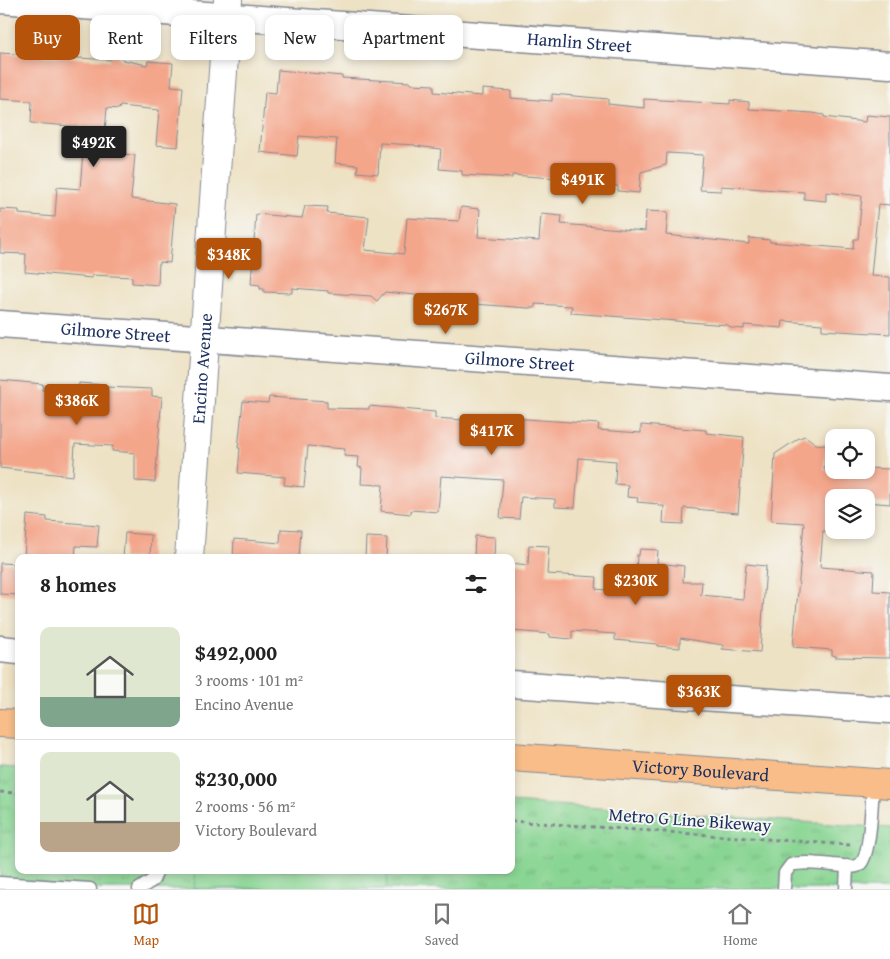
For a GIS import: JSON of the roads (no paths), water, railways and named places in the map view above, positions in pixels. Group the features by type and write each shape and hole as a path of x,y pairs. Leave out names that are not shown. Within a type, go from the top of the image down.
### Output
{"main road":[{"path":"0,723 15,724"},
{"name":"Victory Boulevard","path":"515,757 882,783"}],"street":[{"name":"Hamlin Street","path":"0,0 227,8 890,65"},
{"name":"Encino Avenue","path":"189,554 227,8"},
{"name":"Gilmore Street","path":"0,324 890,388"},
{"path":"0,649 15,650"},
{"path":"515,684 890,710"}],"lane":[{"path":"784,889 785,873 790,865 800,862 847,866 861,864 865,859 882,783"},
{"path":"846,889 847,866"},
{"path":"139,889 153,880 155,874"},
{"path":"0,883 90,889"}]}
